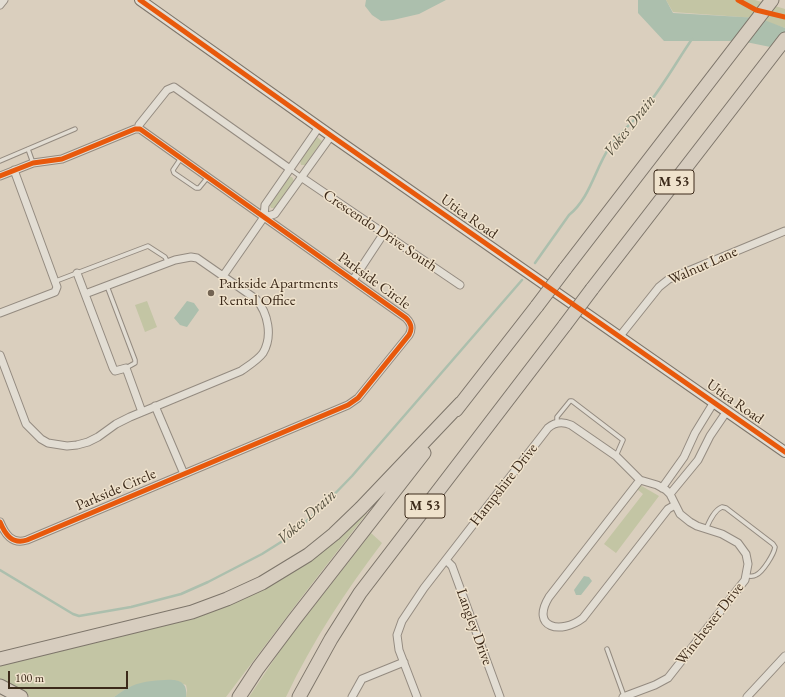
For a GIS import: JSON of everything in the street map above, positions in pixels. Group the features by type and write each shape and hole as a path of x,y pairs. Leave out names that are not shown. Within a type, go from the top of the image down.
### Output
{"highway":[{"name":"M 53","path":"239,697 258,668 294,620 772,0"},
{"name":"M 53","path":"299,697 331,639 360,593 785,39"},
{"path":"0,659 192,612 227,599 262,583 308,555 343,526 461,403"},
{"path":"0,686 21,697"}],"street":[{"path":"0,5 4,0"},
{"name":"Utica Road","path":"140,0 319,127 785,452"},
{"path":"0,176 33,163 62,159 138,129 139,125 167,90 174,87 290,169"},
{"path":"222,276 264,217 265,204 319,127"},
{"name":"Parkside Circle","path":"0,522 7,536 18,542 22,542 348,405 363,392 409,335 412,328 411,324 406,318 138,129"},
{"path":"264,217 275,214 332,136"},
{"path":"0,313 55,292 57,287 14,170"},
{"name":"Crescendo Drive South","path":"301,177 460,285"},
{"name":"Walnut Lane","path":"620,336 659,287 669,279 785,231"},
{"path":"353,280 384,233"},
{"path":"0,355 26,424 41,439 48,443 67,446 88,442 98,437 116,424 155,406 241,371 254,362 263,352 267,342 268,326 261,304 197,258 184,258 168,263 85,294"},
{"path":"77,273 113,368 115,371 126,368 142,412"},
{"path":"666,491 695,433 714,402"},
{"path":"155,406 184,474"},
{"path":"666,491 698,460 710,436 726,411"},
{"path":"557,422 571,425 616,456 640,480 666,491"},
{"name":"Hampshire Drive","path":"404,662 397,641 398,629 424,588 548,428 557,422"},
{"path":"640,480 548,597 542,613 543,619 547,624 556,628 565,627 583,618 668,509 675,505"},
{"name":"Winchester Drive","path":"624,697 655,685 668,678 741,585 746,576 748,564 746,554 742,547 730,538 690,522 680,514 666,491"},
{"name":"Langley Drive","path":"446,560 452,566 500,697"},
{"path":"747,697 785,656"},
{"path":"352,697 362,679 404,662 417,697"}],"lane":[{"path":"0,161 75,129"},
{"path":"28,149 33,163"},
{"path":"181,158 173,170 174,173 196,188 199,188 208,177"},
{"path":"290,169 301,177"},
{"path":"56,281 148,246 165,257 168,263"},
{"path":"107,286 135,360 135,363 126,368"},
{"path":"557,422 558,417 570,401 572,401 623,440 616,456"},
{"path":"706,529 718,509 722,507 726,508 773,544 775,547 774,552 762,570 756,576 746,576"},
{"path":"607,649 624,697"}],"shaded area":[{"path":"366,0 446,0 419,14 381,21 372,15 365,6"},
{"path":"638,0 666,0 673,13 759,18 785,28 785,50 741,41 664,41 638,13"},
{"path":"666,0 755,0 785,9 785,28 755,18 673,12"},
{"path":"317,137 322,141 305,165 301,165 300,161"},
{"path":"288,177 292,177 294,181 275,208 271,208 269,204"},
{"path":"147,301 157,327 145,332 135,305"},
{"path":"187,301 194,303 199,310 187,327 180,325 174,318"},
{"path":"640,485 659,496 616,553 604,544 643,494 637,489"},
{"path":"365,512 367,513 226,697 186,697 186,685 175,681 129,687 114,697 30,697 22,691 0,681 0,666 168,625 222,607"},
{"path":"371,533 382,543 355,580 318,637 286,697 249,697 283,646"},
{"path":"584,576 589,577 592,581 581,595 576,595 574,590"},
{"path":"176,680 181,682 186,690 186,697 114,697 132,686 152,681"}],"waterway":[{"name":"Vokes Drain","path":"535,263 569,215 582,200 609,148 652,99 692,39"},
{"name":"Vokes Drain","path":"0,570 73,614 79,616 131,607 181,594 262,554 289,537 321,508 352,476 522,280"}],"cycle path":[{"path":"140,0 333,137 785,452"},
{"path":"738,0 756,10 785,17"},
{"path":"0,176 33,163 62,159 135,129 140,129 406,318 411,328 409,335 358,398 348,405 27,540 13,540 4,531 0,522"}],"place":[{"name":"Parkside Apartments Rental Office","path":"211,293"}]}
